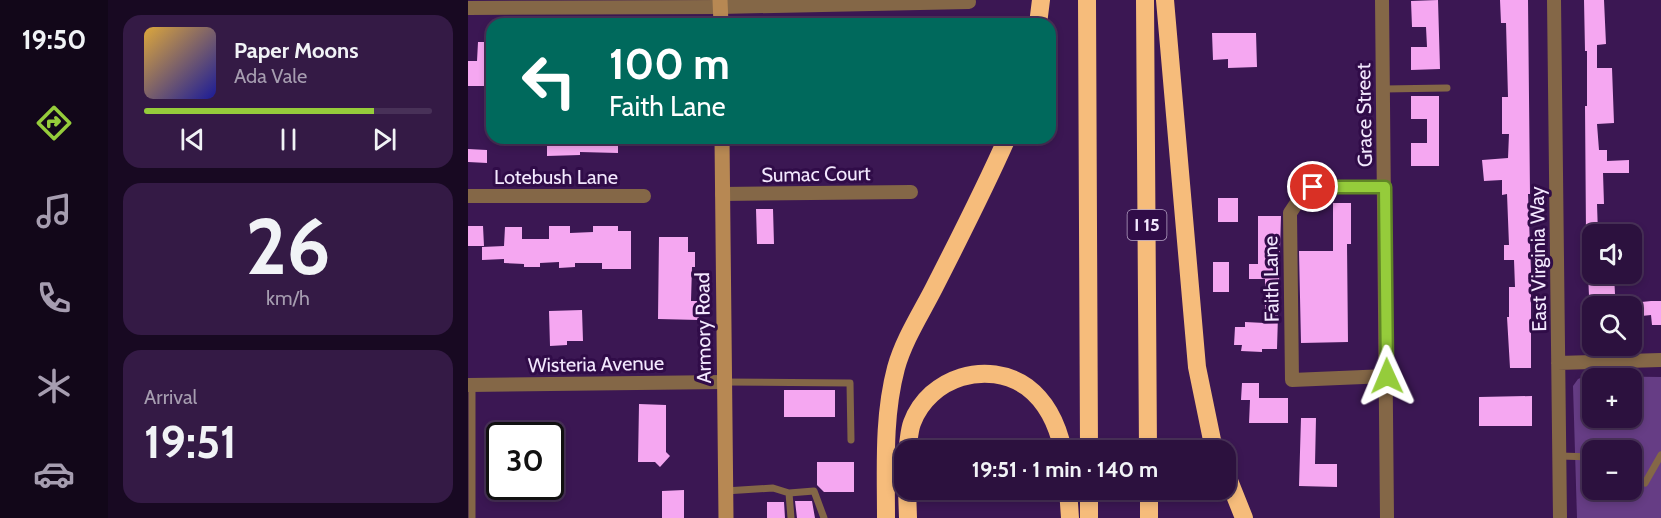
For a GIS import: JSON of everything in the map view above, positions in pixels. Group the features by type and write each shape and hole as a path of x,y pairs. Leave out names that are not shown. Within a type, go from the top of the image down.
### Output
{"highway":[{"path":"1039,18 1041,0"},
{"path":"1087,0 1089,440"},
{"name":"I 15","path":"1145,0 1148,440"},
{"path":"1165,0 1197,367 1212,440"},
{"path":"886,518 886,439 889,404 896,367 990,178 1004,144"},
{"path":"909,440 913,422 928,397 946,382 967,374 989,374 1010,378 1028,388 1042,401 1061,440"},
{"path":"1236,496 1244,515"},
{"path":"907,500 908,518"},
{"path":"1069,500 1070,518"},
{"path":"1089,500 1089,518"},
{"path":"1149,500 1149,518"}],"street":[{"name":"Grace Street","path":"1382,0 1387,518"},
{"name":"East Virginia Way","path":"1554,0 1560,518"},
{"path":"468,8 969,2"},
{"name":"Armory Road","path":"722,144 726,518"},
{"name":"Faith Lane","path":"1385,187 1313,187 1298,201 1290,213 1292,380 1387,376"},
{"name":"Sumac Court","path":"722,194 911,192"},
{"name":"Lotebush Lane","path":"468,196 644,196"},
{"path":"1558,363 1661,360"},
{"name":"Wisteria Avenue","path":"470,385 724,382"}],"lane":[{"path":"1384,89 1447,88"},
{"path":"724,382 850,383 851,440"},
{"path":"470,385 472,518"},
{"path":"1559,456 1582,457"},
{"path":"1642,481 1645,483 1661,456"},
{"path":"725,491 773,489 789,493 814,491 824,518"},
{"path":"789,493 791,518"}],"shaded area":[{"path":"1582,377 1582,428 1642,428 1642,377 1661,377 1661,518 1577,518 1573,386"}],"building":[{"path":"1438,0 1440,69 1411,70 1411,47 1427,47 1426,27 1412,27 1411,1"},
{"path":"1500,0 1528,0 1531,368 1510,368 1507,317 1509,317 1509,287 1515,287 1514,260 1504,260 1504,245 1509,245 1507,194 1502,195 1502,180 1484,181 1482,160 1508,158 1509,134 1502,134 1502,97 1508,97 1506,23 1501,23"},
{"path":"1584,0 1604,0 1606,44 1597,45 1597,68 1612,68 1614,123 1597,124 1599,150 1607,150 1607,161 1629,160 1629,173 1603,173 1604,204 1597,204 1598,224 1586,224 1587,51 1585,51"},
{"path":"1212,33 1256,33 1257,67 1228,68 1228,59 1213,60"},
{"path":"478,42 486,42 486,86 468,86 468,61 477,61"},
{"path":"1411,96 1439,96 1439,166 1411,166 1411,143 1427,143 1427,119 1411,119"},
{"path":"547,144 618,144 618,153 580,152 580,155 547,156"},
{"path":"468,149 487,150 487,163 468,162"},
{"path":"1218,198 1238,198 1238,222 1218,222"},
{"path":"1333,203 1351,203 1351,244 1347,244 1348,342 1301,343 1299,251 1333,251"},
{"path":"756,209 773,209 774,244 757,244"},
{"path":"1258,216 1281,216 1277,349 1262,349 1262,352 1241,351 1242,345 1234,345 1235,327 1245,327 1245,322 1265,323 1265,279 1249,279 1249,264 1258,264"},
{"path":"468,226 483,226 484,246 468,246"},
{"path":"549,226 570,226 570,233 593,232 593,226 618,226 618,231 631,231 631,269 602,269 602,263 575,263 575,267 559,268 559,262 540,263 540,267 524,267 524,264 504,263 504,259 482,260 482,247 504,246 505,227 522,227 522,239 549,239"},
{"path":"659,237 688,237 688,252 695,252 691,301 699,301 699,320 658,319"},
{"path":"1213,262 1229,262 1229,292 1213,292"},
{"path":"1588,284 1614,284 1615,294 1589,296"},
{"path":"1661,301 1661,325 1652,325 1651,315 1642,316 1642,302"},
{"path":"582,310 583,341 567,341 567,345 550,346 549,311"},
{"path":"1242,383 1259,383 1259,398 1288,398 1288,423 1249,423 1250,400 1241,400"},
{"path":"784,390 835,390 835,417 784,417"},
{"path":"1532,396 1532,426 1479,426 1479,397"},
{"path":"639,404 666,405 666,452 670,456 660,467 655,462 638,462"},
{"path":"1301,418 1316,418 1315,464 1337,464 1337,487 1299,486"},
{"path":"817,462 854,462 854,492 824,492 817,485"},
{"path":"684,490 684,518 662,518 662,491"},
{"path":"795,501 812,501 815,518 797,518"},
{"path":"767,502 784,502 785,518 767,518"}],"route":[{"path":"1313,187 1385,187 1387,376"}]}
